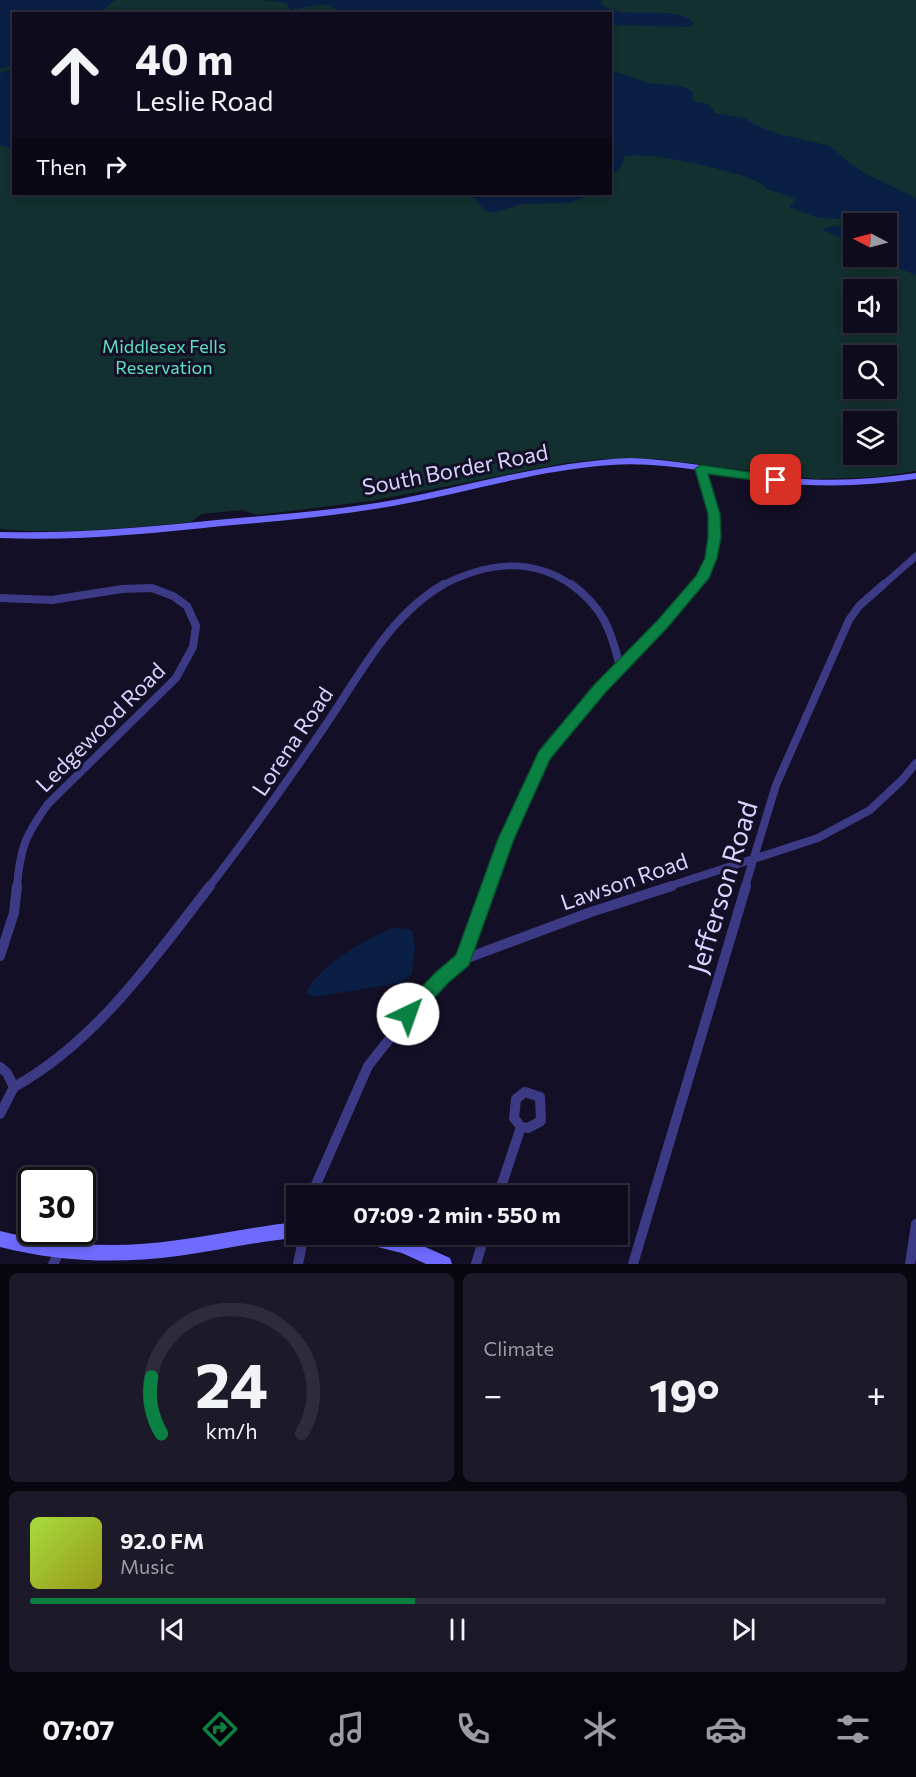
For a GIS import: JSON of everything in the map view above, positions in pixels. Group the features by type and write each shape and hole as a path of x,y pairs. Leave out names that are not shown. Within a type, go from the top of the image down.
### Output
{"main road":[{"name":"South Border Road","path":"0,535 58,537 123,534 298,516 393,503 543,473 612,462 638,462 776,480 819,483 860,482 916,476"},
{"path":"0,1239 57,1257 163,1250 286,1232"},
{"path":"402,1245 444,1264"}],"street":[{"path":"316,1185 368,1066 421,999 462,960 506,839 544,755 620,667 662,625 702,578 711,558 714,514 701,469"},
{"name":"Jefferson Road","path":"633,1264 776,785 849,620 859,606 916,556"},
{"name":"Lorena Road","path":"14,1087 38,1075 56,1061 102,1016 171,938 267,810 383,641 416,606 441,586 500,565 552,574 576,586 595,606 611,632 620,667"},
{"name":"Ledgewood Road","path":"0,598 60,599 149,588 166,592 182,601 195,616 196,626 189,661 176,678 48,804 34,822 20,852 14,913 0,956"},
{"name":"Lawson Road","path":"462,960 591,912 818,838 870,810 902,780 916,763"},
{"path":"0,1067 7,1073 14,1087 0,1114"},
{"path":"502,1185 520,1127"},
{"path":"910,1264 916,1224"},
{"path":"298,1264 302,1245"},
{"path":"476,1264 482,1245"}],"green space":[{"name":"Middlesex Fells Reservation","path":"0,0 916,0 916,471 878,477 816,479 658,459 604,459 566,463 371,501 257,515 242,510 202,514 191,522 96,530 0,529"}],"water":[{"path":"0,0 115,0 101,12 12,12 12,65 0,69"},
{"path":"264,0 601,0 603,6 616,11 671,13 688,18 694,23 689,27 612,25 612,12 344,12 323,4 291,10 286,3"},
{"path":"12,70 12,149 0,145 0,73"},
{"path":"612,71 648,83 681,86 693,92 693,101 709,104 715,113 745,118 755,125 779,134 830,146 866,174 916,198 916,275 897,267 897,213 843,213 843,219 818,218 789,207 796,201 789,196 771,191 758,182 744,177 690,162 652,156 625,156 621,167 612,177"},
{"path":"468,195 587,195 571,203 521,204 495,213 485,211 475,199"},
{"path":"832,226 843,227 843,239 842,238 822,230"},
{"path":"394,927 412,930 415,945 412,974 400,983 314,997 306,994 320,973 344,954"}],"route":[{"path":"408,1014 462,960 506,839 544,755 600,689 662,625 702,578 711,558 714,514 709,490 701,469 776,480"}]}
